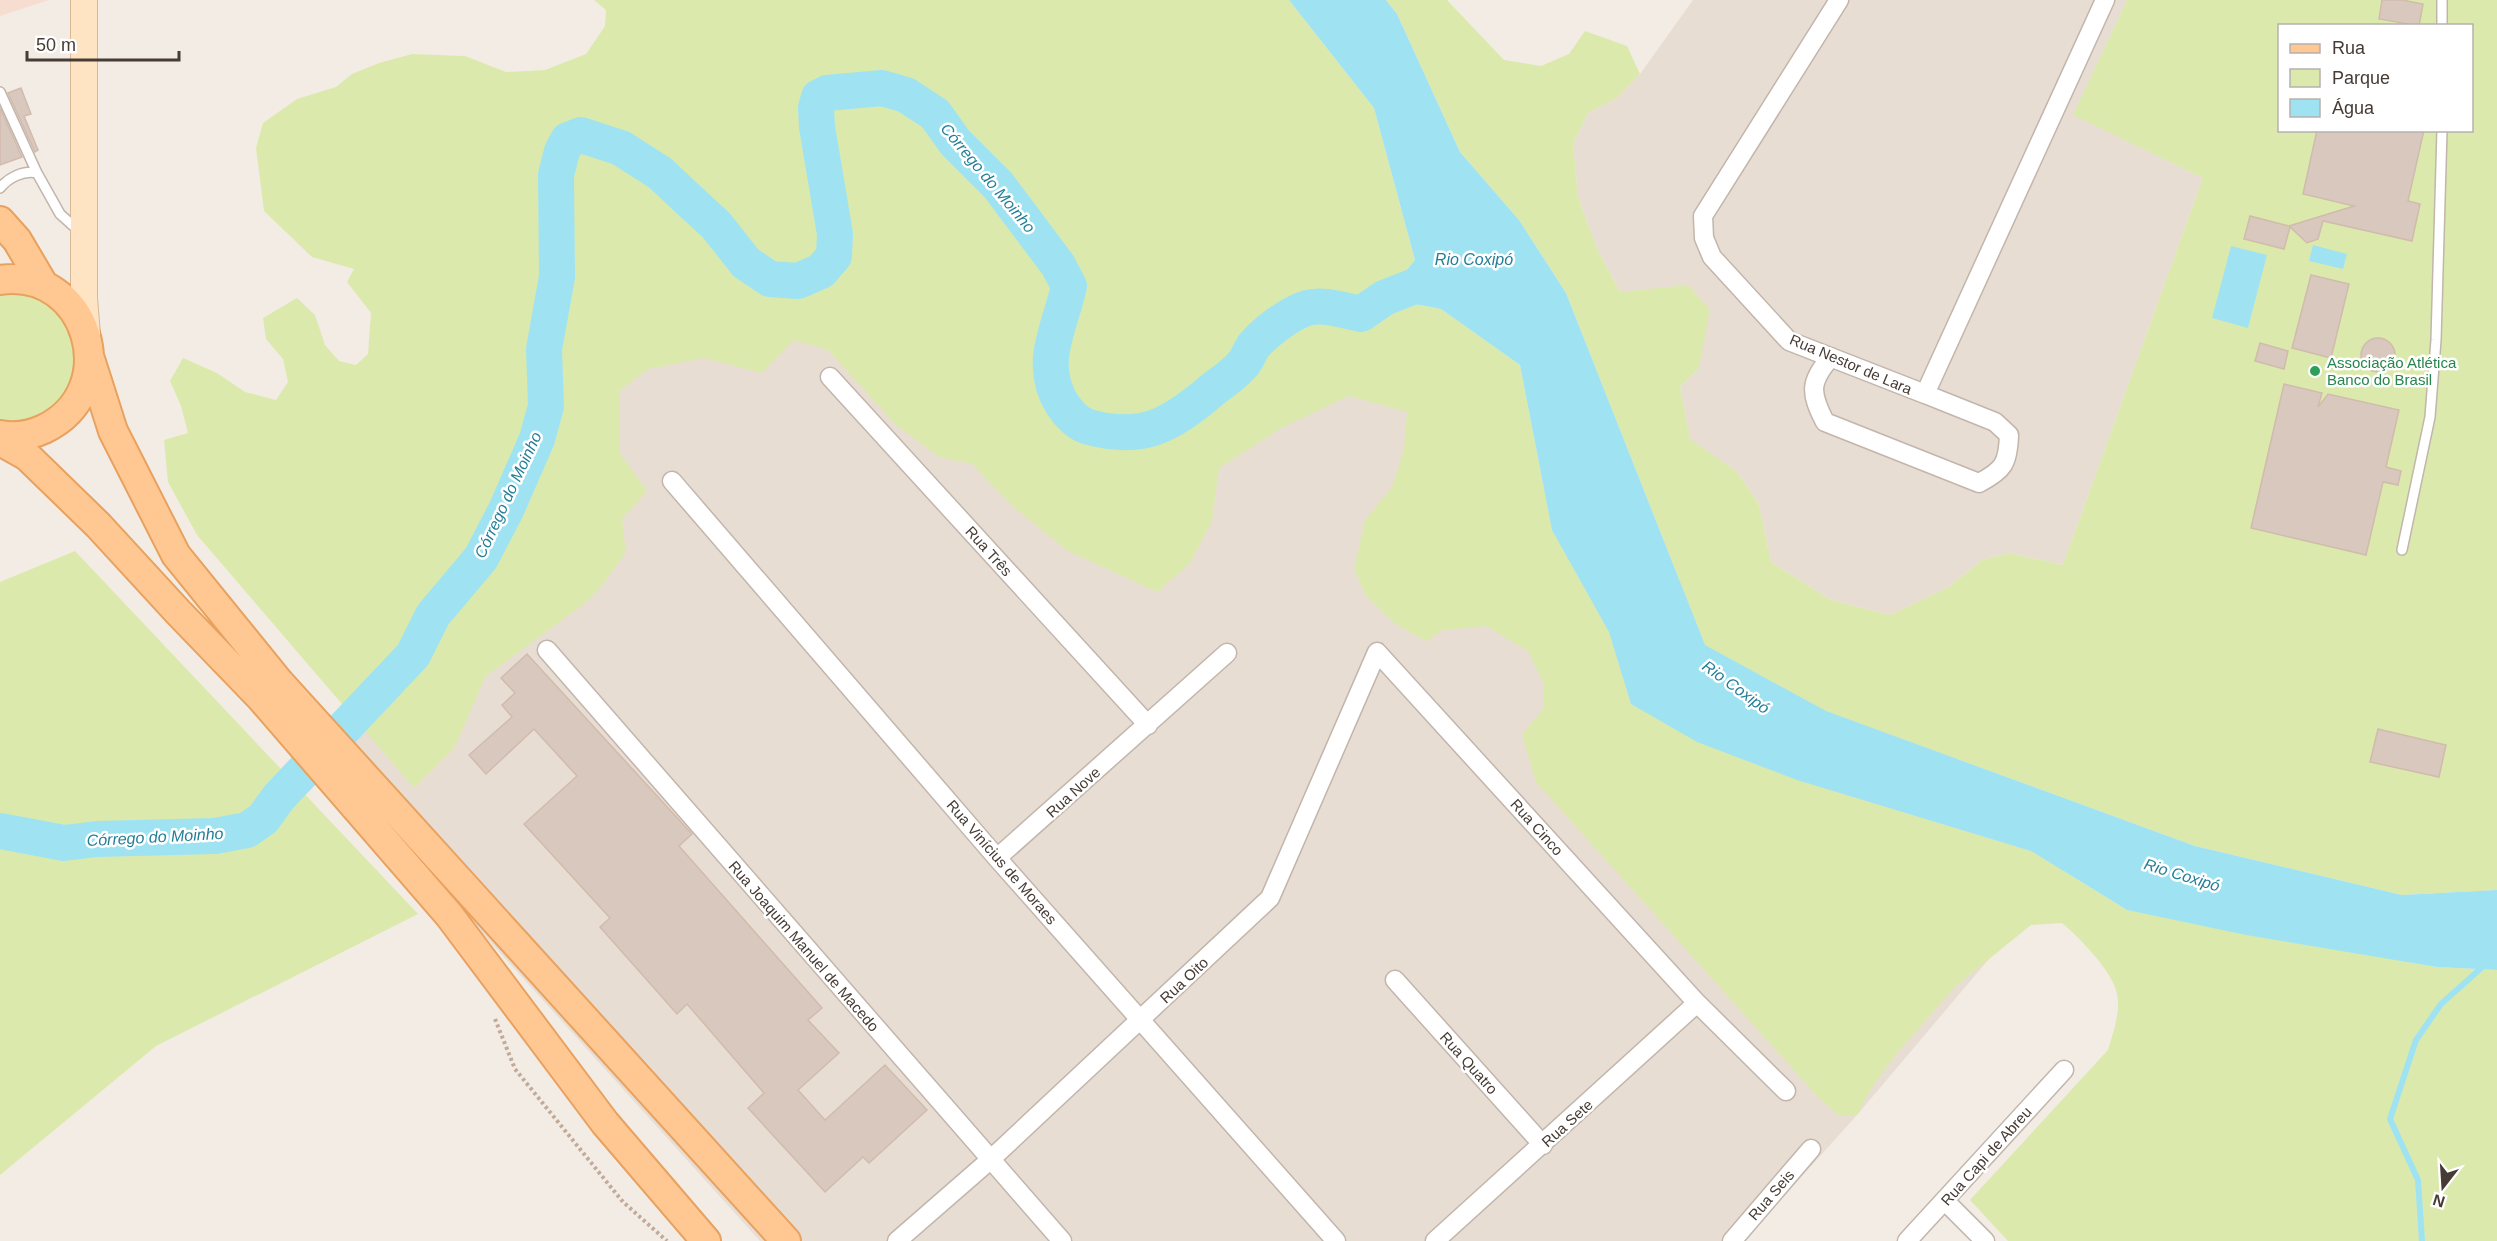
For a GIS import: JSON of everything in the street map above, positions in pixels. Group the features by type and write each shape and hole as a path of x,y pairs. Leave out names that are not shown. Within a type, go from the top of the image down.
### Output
{"main road":[{"path":"0,221 17,240 43,284"},
{"path":"0,280 11,279 43,284 58,294 76,312 89,347 113,431 176,555 270,690 376,832 449,915 605,1123 706,1241"},
{"path":"0,435 9,437 34,434 56,423 75,406 86,384 89,347"},
{"path":"0,441 27,456 98,525 178,612 270,690 402,819 786,1241"}],"street":[{"path":"84,0 84,298 89,347"},
{"name":"Rua Nestor de Lara","path":"1839,0 1703,216 1704,238 1712,257 1789,341 1925,394 2104,0"},
{"path":"43,284 60,278 84,263"},
{"path":"1831,357 1816,375 1814,389 1816,406 1825,422 1979,483 1998,473 2008,456 2009,435 1995,422 1925,394"},
{"name":"Rua Três","path":"830,377 1148,725"},
{"name":"Rua Vinícius de Moraes","path":"672,480 997,858 1336,1241"},
{"name":"Rua Joaquim Manuel de Macedo","path":"547,650 1062,1241"},
{"name":"Rua Oito","path":"897,1241 990,1160 1270,898 1377,652"},
{"name":"Rua Cinco","path":"1377,652 1697,1003 1786,1091"},
{"name":"Rua Nove","path":"997,858 1227,653"},
{"name":"Rua Quatro","path":"1395,980 1543,1145"},
{"name":"Rua Sete","path":"1435,1241 1697,1003"},
{"name":"Rua Capi de Abreu","path":"1906,1241 2064,1070"},
{"name":"Rua Seis","path":"1732,1241 1811,1149"},
{"path":"1945,1201 1985,1241"}],"lane":[{"path":"2442,0 2442,24"},
{"path":"0,92 37,173 60,214 84,236"},
{"path":"2402,550 2430,417 2436,340 2442,132"},
{"path":"0,188 12,178 30,171 37,173"}],"path":[{"path":"495,1018 515,1069 623,1202 667,1241"}],"shaded area":[{"path":"0,0 49,0 0,16"},
{"path":"1693,0 2127,0 2074,115 2203,178 2063,565 2009,553 1982,560 1949,587 1890,615 1831,600 1771,562 1759,504 1737,472 1690,440 1680,387 1699,368 1642,291 1620,292 1597,249 1578,197 1573,144 1588,113 1617,98 1640,74"},
{"path":"1291,316 1619,543 2088,842 1857,1115 1744,1241 760,1241 321,754 362,709 544,349"}],"green space":[{"path":"594,0 1289,0 1374,108 1415,260 1384,298 1441,309 1520,365 1552,530 1609,632 1631,704 1797,780 2031,851 2127,910 2437,967 2497,970 2497,1241 2008,1241 1970,1200 2108,1050 2116,1022 2118,1001 2114,985 2102,966 2086,946 2062,923 2031,925 1957,985 1897,1053 1871,1089 1857,1115 1839,1116 1818,1097 1536,782 1522,735 1543,709 1543,682 1528,651 1486,626 1443,630 1426,641 1394,623 1365,595 1354,569 1365,520 1392,487 1404,450 1407,412 1349,396 1283,427 1219,468 1212,521 1190,563 1157,592 1068,551 1016,509 972,464 939,457 896,425 828,350 794,340 762,373 704,358 648,369 619,391 619,452 647,491 622,519 626,552 603,584 585,603 485,677 455,747 414,788 197,535 168,482 164,440 188,433 181,406 170,381 183,358 217,373 245,392 276,400 288,382 283,359 266,339 263,318 297,298 315,315 325,345 339,361 356,365 368,354 371,313 347,282 354,269 312,257 264,211 256,148 263,123 297,99 336,87 352,74 379,63 412,54 465,56 506,72 545,70 586,54 605,26 606,10"},
{"name":"Associação Atlética Banco do Brasil","path":"1386,0 1447,0 1504,60 1541,66 1569,54 1585,31 1627,46 1640,74 1617,98 1588,113 1573,144 1578,197 1597,249 1620,292 1688,285 1710,310 1699,368 1680,387 1690,439 1737,472 1759,504 1771,562 1831,600 1890,615 1949,587 1982,560 2009,553 2063,565 2203,178 2073,115 2127,0 2497,0 2497,890 2402,895 2195,846 1826,711 1705,645 1566,293 1519,220 1460,152 1397,14"},
{"path":"15,286 57,306 79,347 71,392 36,423 0,427 0,287"},
{"path":"75,551 418,914 156,1046 0,1175 0,582"}],"water":[{"name":"Rio Coxipó","path":"1289,0 1386,0 1397,14 1460,152 1519,220 1566,293 1705,645 1826,711 2195,846 2402,895 2497,890 2497,970 2437,967 2246,935 2127,910 2031,851 1797,780 1697,742 1631,704 1609,632 1552,530 1520,365 1441,309 1384,298 1415,260 1374,108"},
{"path":"2313,245 2347,254 2343,269 2309,261"},
{"path":"2231,246 2267,255 2248,328 2212,318"}],"building":[{"path":"2382,0 2402,0 2423,4 2419,24 2379,19"},
{"path":"21,88 31,114 24,116 38,150 35,152 8,93"},
{"path":"0,108 22,157 0,165"},
{"path":"2317,132 2424,132 2408,201 2420,204 2412,241 2323,221 2318,239 2307,243 2290,227 2284,249 2244,239 2250,216 2289,226 2354,206 2303,194"},
{"path":"2311,275 2349,284 2331,358 2292,348"},
{"path":"2378,338 2390,343 2395,355 2390,367 2378,372 2366,367 2361,355 2366,343"},
{"path":"2260,343 2288,351 2284,369 2255,361"},
{"path":"2284,384 2322,393 2318,407 2328,394 2399,410 2386,467 2401,471 2398,485 2383,482 2366,555 2251,528"},
{"path":"527,654 692,834 679,846 822,1008 808,1020 839,1053 798,1090 825,1120 885,1065 927,1110 869,1163 863,1157 825,1192 748,1108 764,1093 687,1004 677,1014 600,927 610,918 524,824 577,776 534,729 486,774 469,755 512,717 502,705 515,693 501,678"},
{"path":"2378,729 2446,745 2439,777 2370,762"}],"waterway":[{"name":"Córrego do Moinho","path":"0,831 64,843 97,839 215,836 247,830 263,819 279,797 413,655 433,615 481,558 506,510 537,439 546,406 544,349 557,277 556,175 562,151 568,140 581,135 621,148 660,173 716,225 746,263 770,279 798,281 821,271 834,256 835,234 817,127 816,108 819,97 827,93 882,88 906,95 935,114 955,142 998,185 1058,265 1069,286 1053,345 1051,374 1055,389 1062,404 1077,421 1085,426 1108,431 1141,431 1155,427 1183,413 1236,371 1245,362 1255,344 1266,333 1300,311 1320,306 1361,314 1384,298 1430,280"},
{"path":"2422,1241 2418,1180 2390,1119 2416,1040 2441,1004 2497,954"}],"place":[{"name":"Associação Atlética Banco do Brasil","path":"2315,371"}]}
